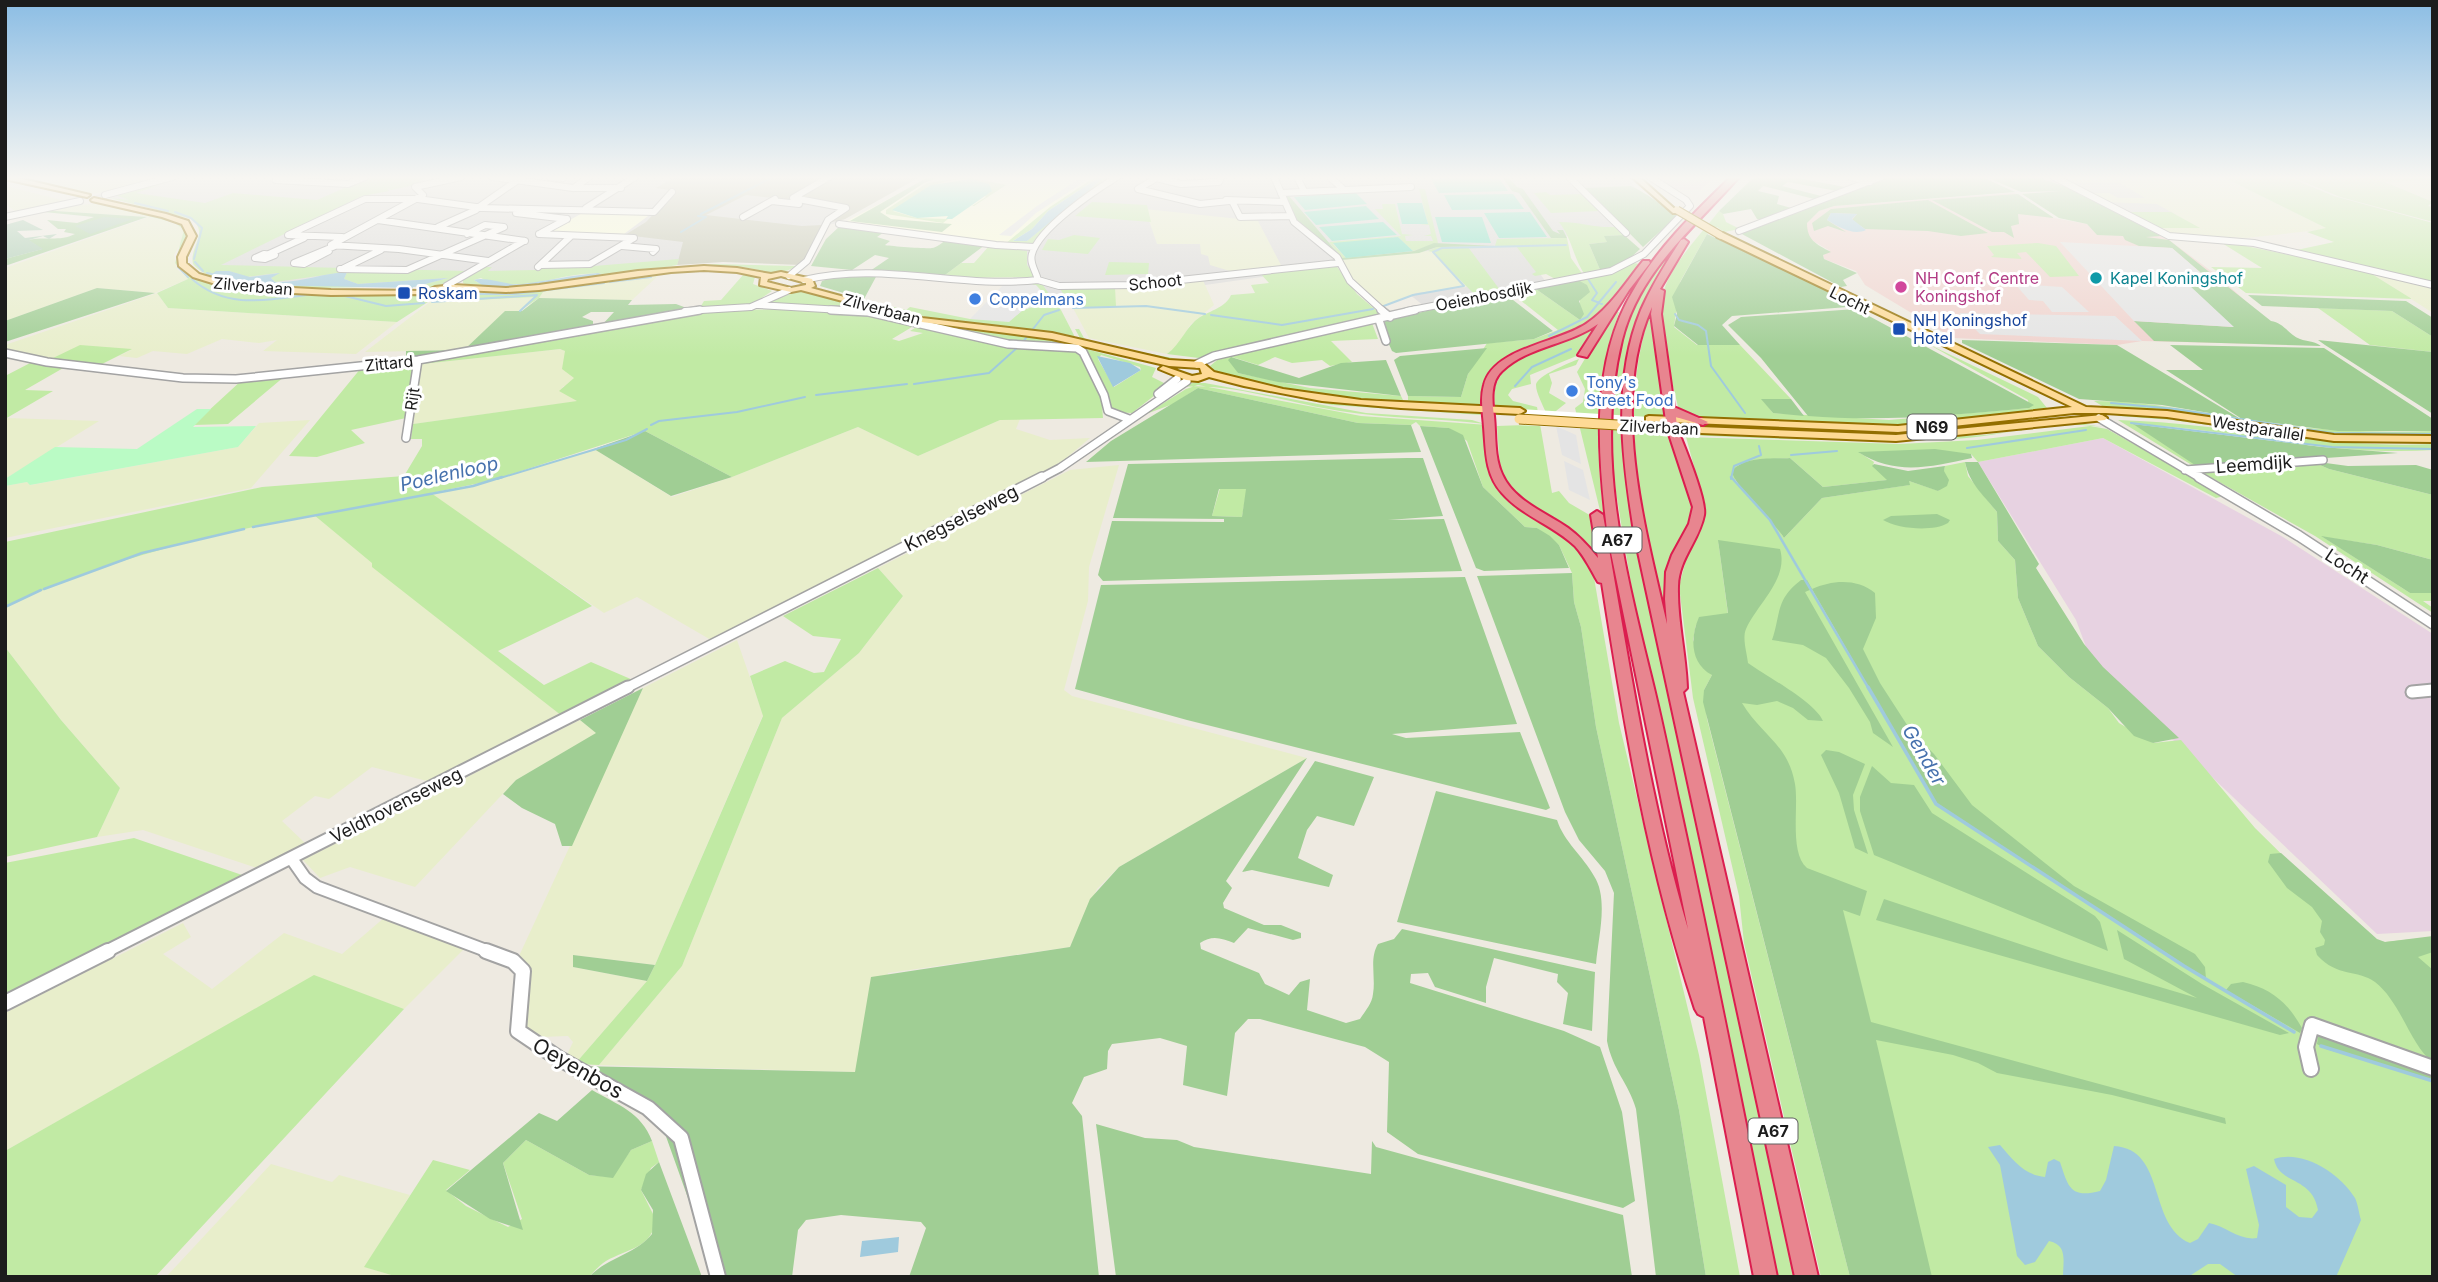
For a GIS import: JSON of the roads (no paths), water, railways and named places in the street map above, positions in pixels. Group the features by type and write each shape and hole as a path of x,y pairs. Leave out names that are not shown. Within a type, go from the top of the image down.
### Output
{"highway":[{"name":"A67","path":"1583,355 1617,301 1665,242 1673,237"},
{"name":"A67","path":"1678,237 1647,276 1618,335 1607,393 1604,455 1625,589 1766,1277"},
{"name":"A67","path":"1689,237 1662,274 1642,314 1627,384 1626,426 1641,538 1807,1277"},
{"name":"A67","path":"1662,274 1656,314 1671,419 1700,511 1672,574 1680,664 1680,710"},
{"name":"A67","path":"1612,604 1599,569 1586,550 1562,527 1508,492 1498,479 1493,465 1488,387 1501,366 1518,356 1583,330 1617,301"},
{"path":"1671,419 1703,422"},
{"name":"A67","path":"1597,515 1651,821 1693,978 1719,1046"}],"main road":[{"name":"Zilverbaan","path":"192,237 182,257 182,264 190,274 207,282 251,289 431,291 438,296 453,289"},
{"name":"Locht","path":"1721,237 2048,398 2087,414"},
{"name":"Locht","path":"1721,237 2087,414"},
{"path":"453,289 520,289 701,269 739,270 766,277 787,275 807,284"},
{"path":"766,277 764,283 786,289 807,284"},
{"name":"Zilverbaan","path":"807,284 922,320 1032,334 1152,360 1235,383"},
{"name":"Zilverbaan","path":"1032,334 1341,408 1650,423 1671,419 1896,438 2087,414"},
{"path":"2048,398 2053,406 2051,412"},
{"name":"Zilverbaan","path":"1703,422 1898,429 2051,412 2087,414"},
{"name":"Westparallel","path":"2087,414 2154,412 2333,438 2433,441"},
{"name":"Westparallel","path":"2087,414 2157,419 2319,441 2433,441"}],"street":[{"path":"269,254 307,237 342,237"},
{"path":"335,246 331,245 342,237"},
{"path":"384,248 340,269 407,270 482,237 525,241"},
{"path":"453,289 461,278 533,237"},
{"path":"570,237 538,267 590,264 634,238 597,237"},
{"path":"787,275 807,261 819,237"},
{"path":"935,237 1034,247"},
{"path":"807,284 839,272 985,281 1038,280 1031,263 1034,247 1045,237"},
{"path":"1311,237 1337,257 1338,263 1360,291 1390,317"},
{"name":"Oeienbosdijk","path":"1192,373 1221,355 1476,297 1587,278 1631,263 1658,237"},
{"path":"2179,237 2254,243 2433,285"},
{"path":"324,251 329,251 304,264 294,263 335,246 384,248 488,261"},
{"path":"621,246 656,249 653,251"},
{"name":"Schoot","path":"1038,280 1055,286 1114,286 1338,263"},
{"name":"Zittard","path":"5,353 47,362 204,379 418,360 693,310 758,304 786,289"},
{"path":"758,304 868,312 1008,344 1073,347 1083,352 1104,395 1108,411 1129,419"},
{"path":"1379,320 1386,341"},
{"name":"Rijt","path":"407,439 418,360"},
{"name":"Knegselseweg","path":"787,606 1060,468 1192,373"},
{"name":"Locht","path":"2087,414 2319,548 2433,624"},
{"name":"Leemdijk","path":"2185,470 2323,460"},
{"name":"Veldhovenseweg","path":"5,1003 787,606"},
{"path":"2412,692 2433,690"},
{"name":"Oeyenbos","path":"291,858 305,878 317,887 513,961 523,971 517,1017 518,1031 536,1046 652,1111 672,1126 681,1138 718,1277"},
{"path":"2311,1069 2306,1046 2312,1025 2433,1068"}],"water":[{"path":"1020,237 1032,237 1027,241 1013,241"},
{"path":"216,271 229,271 250,277 280,273 271,278 275,282 347,272 344,279 358,284 448,278 414,287 273,284 227,279 212,274"},
{"path":"598,273 604,275 513,288 487,288 474,280 522,284"},
{"path":"1097,356 1130,363 1141,370 1113,387"},
{"path":"2000,1145 2020,1166 2038,1176 2045,1177 2048,1162 2054,1159 2060,1162 2068,1184 2076,1192 2082,1193 2100,1191 2106,1180 2114,1146 2131,1150 2142,1160 2150,1173 2167,1221 2177,1234 2190,1243 2198,1239 2209,1223 2244,1237 2257,1238 2259,1225 2246,1169 2254,1166 2286,1185 2286,1207 2299,1217 2312,1218 2318,1210 2315,1199 2309,1191 2277,1167 2274,1159 2285,1157 2308,1160 2340,1180 2355,1198 2361,1220 2336,1277 2238,1277 2220,1264 2208,1264 2188,1277 2063,1277 2063,1254 2055,1243 2049,1241 2035,1262 2025,1265 2017,1256 2000,1165 1988,1147"},
{"path":"899,1237 898,1252 860,1257 862,1241"}],"waterway":[{"path":"194,259 200,237"},
{"name":"Poelenloop","path":"1381,307 1413,295 1464,286 1433,252 1442,248 1566,245"},
{"path":"179,257 178,267 188,277"},
{"path":"195,262 203,271"},
{"path":"207,273 258,284 412,287"},
{"path":"610,282 651,277"},
{"path":"192,279 220,296 235,299 266,300 314,294"},
{"name":"Gender","path":"1588,279 1597,293 1592,300 1599,303"},
{"path":"1599,303 1616,282"},
{"path":"468,294 515,294 604,283"},
{"path":"341,295 386,306 424,303"},
{"path":"432,302 537,295 520,311"},
{"path":"1549,336 1587,317 1599,303"},
{"name":"Poelenloop","path":"1073,308 1146,306 1205,314"},
{"name":"Poelenloop","path":"1211,315 1282,325 1373,309"},
{"name":"Poelenloop","path":"1022,343 1044,315 1059,310"},
{"name":"Gender","path":"1675,314 1679,320 1698,325 1706,331 1711,366 1745,413"},
{"name":"Poelenloop","path":"914,384 989,373 1018,347"},
{"path":"1515,386 1532,367 1571,349"},
{"name":"Poelenloop","path":"816,395 907,384"},
{"name":"Poelenloop","path":"651,425 659,421 737,412 805,397"},
{"path":"2111,403 2175,409 2332,433 2433,434"},
{"path":"2131,423 2332,447 2433,449"},
{"name":"Poelenloop","path":"497,479 626,440 647,429"},
{"path":"1967,448 2086,430"},
{"name":"Gender","path":"1731,477 1734,466 1761,455 1759,446"},
{"path":"1791,455 1837,451"},
{"name":"Poelenloop","path":"253,527 473,486 502,477"},
{"name":"Gender","path":"1731,477 1770,520 1869,689"},
{"name":"Poelenloop","path":"44,589 142,553 244,529"},
{"name":"Poelenloop","path":"5,607 41,590"},
{"name":"Gender","path":"1868,687 1936,804 2184,966 2294,1032"},
{"name":"Gender","path":"2321,1046 2433,1081"}],"place":[{"name":"Kapel Koningshof","path":"2096,278"},
{"name":"NH Conf. Centre Koningshof","path":"1901,287"},
{"name":"Roskam","path":"404,293"},
{"name":"Coppelmans","path":"975,299"},
{"name":"NH Koningshof Hotel","path":"1899,329"},
{"name":"Tony's Street Food","path":"1572,391"}]}
